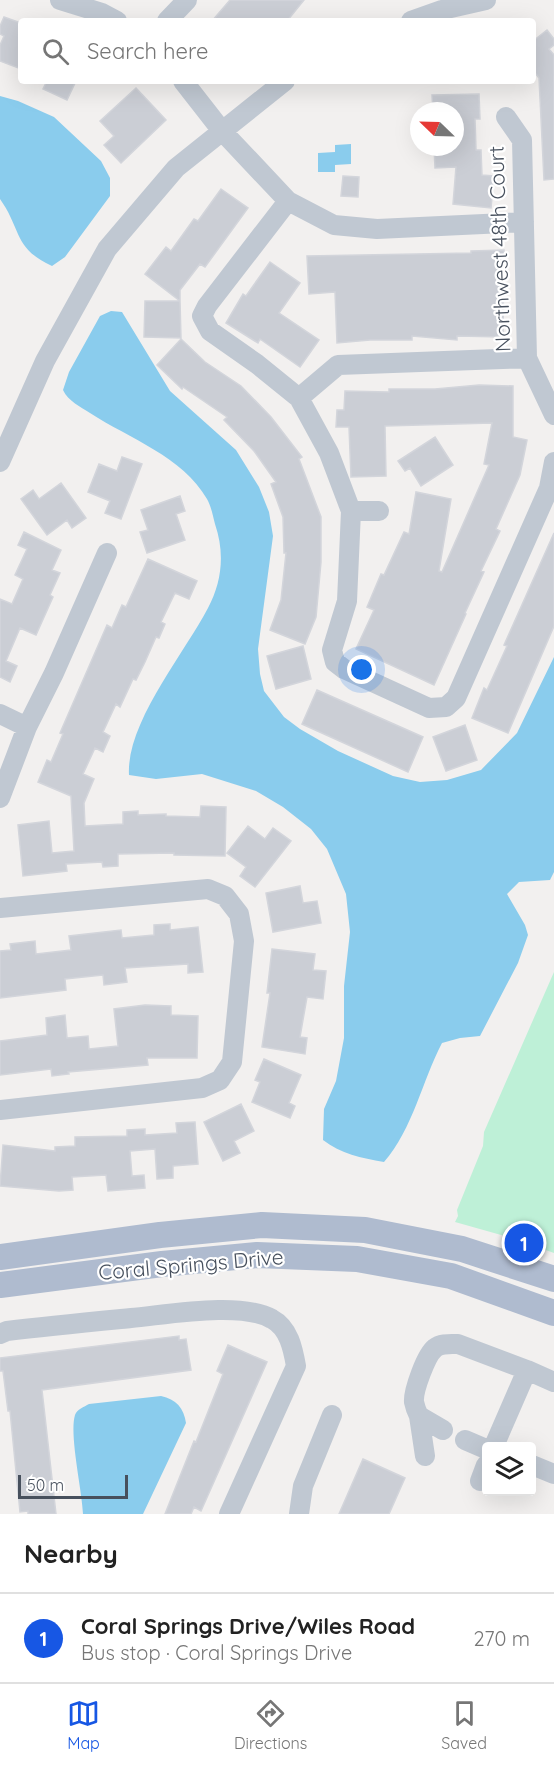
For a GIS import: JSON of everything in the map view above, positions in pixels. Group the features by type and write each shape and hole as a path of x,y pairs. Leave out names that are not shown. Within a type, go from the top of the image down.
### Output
{"main road":[{"name":"Coral Springs Drive","path":"0,1257 160,1235 262,1225 365,1230 403,1237 462,1249 554,1279"},
{"path":"397,1266 403,1237"},
{"name":"Coral Springs Drive","path":"0,1285 162,1264 257,1255 357,1259 451,1276 554,1313"}],"street":[{"path":"60,0 111,18"},
{"path":"170,18 187,0"},
{"path":"419,18 442,10 486,0"},
{"path":"185,84 222,131 288,201 334,225 367,228 524,222"},
{"path":"0,462 45,361 107,249 176,168 281,84"},
{"name":"Northwest 48th Court","path":"506,117 522,140 527,358 554,415"},
{"path":"288,201 207,306 202,316 210,331 257,364 299,398 329,453 351,511 347,601 332,650 336,662 344,669 429,708 446,707 456,698 549,488 554,462"},
{"path":"299,398 338,365 527,358"},
{"path":"351,511 379,511"},
{"path":"0,798 27,727 54,673 107,553"},
{"path":"0,714 27,727"},
{"path":"0,908 208,889 225,896 239,915 244,941 232,1062 220,1080 202,1088 0,1110"},
{"path":"0,1334 7,1331 209,1310 243,1310 272,1319 286,1333 293,1346 296,1366 229,1514"},
{"path":"425,1456 419,1416 414,1403 415,1390 429,1355 436,1347 458,1344 554,1382"},
{"path":"496,1442 527,1370"},
{"path":"299,1514 303,1486 332,1415"},
{"path":"419,1416 443,1430"},
{"path":"465,1440 482,1447"},
{"path":"536,1467 554,1474"}],"green space":[{"path":"554,972 554,1253 455,1222 458,1216 457,1210 483,1146 484,1132"}],"water":[{"path":"0,96 18,101 54,117 101,161 110,178 110,196 65,257 52,266 39,259 24,245 0,199"},
{"path":"351,144 351,164 335,165 335,172 318,172 318,153 335,152 335,145"},
{"path":"111,311 122,312 170,391 236,450 259,487 269,512 273,536 258,649 260,674 264,691 284,717 338,751 393,776 420,782 447,780 481,770 517,733 554,657 554,872 550,880 519,882 507,894 525,925 528,935 518,963 480,1036 442,1043 410,1120 384,1162 344,1152 323,1140 324,1109 336,1081 344,1038 344,986 350,932 346,894 327,849 311,829 283,807 256,791 202,774 156,779 129,775 131,755 146,711 213,598 219,578 221,556 211,508 207,499 184,471 154,450 79,406 63,390 69,372 100,316"},
{"path":"161,1396 171,1399 178,1405 186,1423 143,1514 83,1514 74,1435 76,1413 89,1404"}],"building":[{"path":"230,0 304,0 289,18 215,18"},
{"path":"4,17 18,22 18,68 0,61 0,45 4,36 0,34 0,26"},
{"path":"547,30 554,39 554,45 549,49 554,55 554,179 544,180 539,78 536,74 536,39"},
{"path":"46,84 75,84 67,100 43,89"},
{"path":"136,88 166,120 121,163 104,145 114,136 100,121"},
{"path":"479,94 480,119 475,119 476,150 481,150 482,175 494,176 491,208 453,204 456,167 435,168 434,156 464,156 464,102 432,102 432,95"},
{"path":"343,176 359,177 358,197 341,196"},
{"path":"221,189 248,208 205,267 200,264 180,290 180,301 145,274 166,247 171,251 194,219 198,221"},
{"path":"504,250 503,337 457,336 457,340 412,336 412,340 337,343 335,292 309,294 307,256 471,253 471,251"},
{"path":"270,262 300,283 279,313 319,340 300,367 260,339 258,343 226,323 243,294 246,296"},
{"path":"145,301 180,301 181,338 144,337"},
{"path":"181,339 205,362 241,386 271,417 302,457 299,459 321,517 321,562 316,617 305,644 270,630 281,600 286,553 284,553 283,517 271,484 276,482 254,451 224,420 227,417 183,387 182,389 157,365"},
{"path":"479,385 513,386 513,437 527,440 520,475 496,529 500,531 434,685 356,649 374,610 367,607 381,574 384,575 404,532 409,534 416,492 451,499 439,571 442,572 489,465 484,464 492,423 385,426 386,476 351,477 349,427 336,427 337,410 344,410 345,391 389,392 389,389 435,389"},
{"path":"435,437 453,465 421,486 410,468 405,471 398,461"},
{"path":"122,457 142,464 121,519 105,513 110,501 88,492 99,464 117,471"},
{"path":"61,483 86,518 72,528 67,520 47,535 21,499 33,490 39,499"},
{"path":"180,496 185,511 176,514 185,540 147,553 140,532 148,530 141,510"},
{"path":"24,532 61,550 52,570 60,573 50,595 53,597 36,635 20,628 6,661 17,666 10,682 0,677 0,599 12,604 23,579 15,575 27,549 18,545"},
{"path":"554,533 554,626 508,733 472,718 484,688 487,690 507,646 504,645"},
{"path":"148,559 197,581 189,599 175,593 161,622 165,624 159,638 156,637 136,680 133,679 120,707 116,704 103,732 110,736 103,752 95,748 83,774 94,779 84,803 85,826 123,824 123,812 138,811 138,815 166,814 166,816 200,817 201,806 226,807 225,856 174,855 174,853 118,854 118,866 103,867 102,862 66,864 67,871 23,876 18,825 49,821 52,853 74,851 71,796 38,782 47,760 51,762 63,734 60,733 107,625 112,628 122,605 126,607"},
{"path":"303,646 311,679 276,689 267,656"},
{"path":"317,690 423,737 408,772 302,724"},
{"path":"465,725 477,760 446,771 433,737"},
{"path":"248,826 265,839 273,828 291,841 255,887 240,876 246,867 227,853"},
{"path":"300,886 303,903 317,901 321,923 273,932 266,893"},
{"path":"170,924 170,930 198,927 203,972 188,973 188,964 125,968 127,982 104,985 103,975 65,979 66,990 0,998 0,951 11,950 10,944 35,941 36,954 71,950 69,936 121,930 122,938 154,935 154,925"},
{"path":"272,949 315,954 313,970 326,971 323,999 307,997 300,1037 307,1038 305,1054 262,1047 270,993 267,993"},
{"path":"145,1005 171,1006 171,1015 198,1016 197,1058 147,1058 148,1065 68,1072 69,1074 52,1076 51,1069 0,1075 0,1041 47,1035 46,1018 65,1015 67,1038 88,1036 89,1049 118,1046 114,1009"},
{"path":"264,1059 301,1075 289,1103 295,1106 290,1118 252,1102 260,1082 255,1080"},
{"path":"241,1104 254,1131 234,1141 240,1153 223,1161 204,1122"},
{"path":"195,1122 198,1164 173,1166 173,1178 157,1179 155,1149 130,1151 132,1176 144,1175 145,1188 108,1191 106,1175 72,1177 73,1190 0,1186 3,1145 55,1151 55,1147 75,1146 75,1137 127,1136 127,1130 145,1129 145,1135 177,1133 176,1123"},
{"path":"179,1336 179,1340 186,1339 191,1370 42,1390 56,1514 20,1512 10,1411 8,1411 3,1371 0,1371 0,1358"},
{"path":"228,1345 267,1362 201,1511 194,1507 191,1514 165,1514 223,1374 217,1371"},
{"path":"363,1459 405,1478 389,1514 339,1514"}],"place":[{"name":"Coral Springs Drive/Wiles Road","path":"524,1243"}]}
